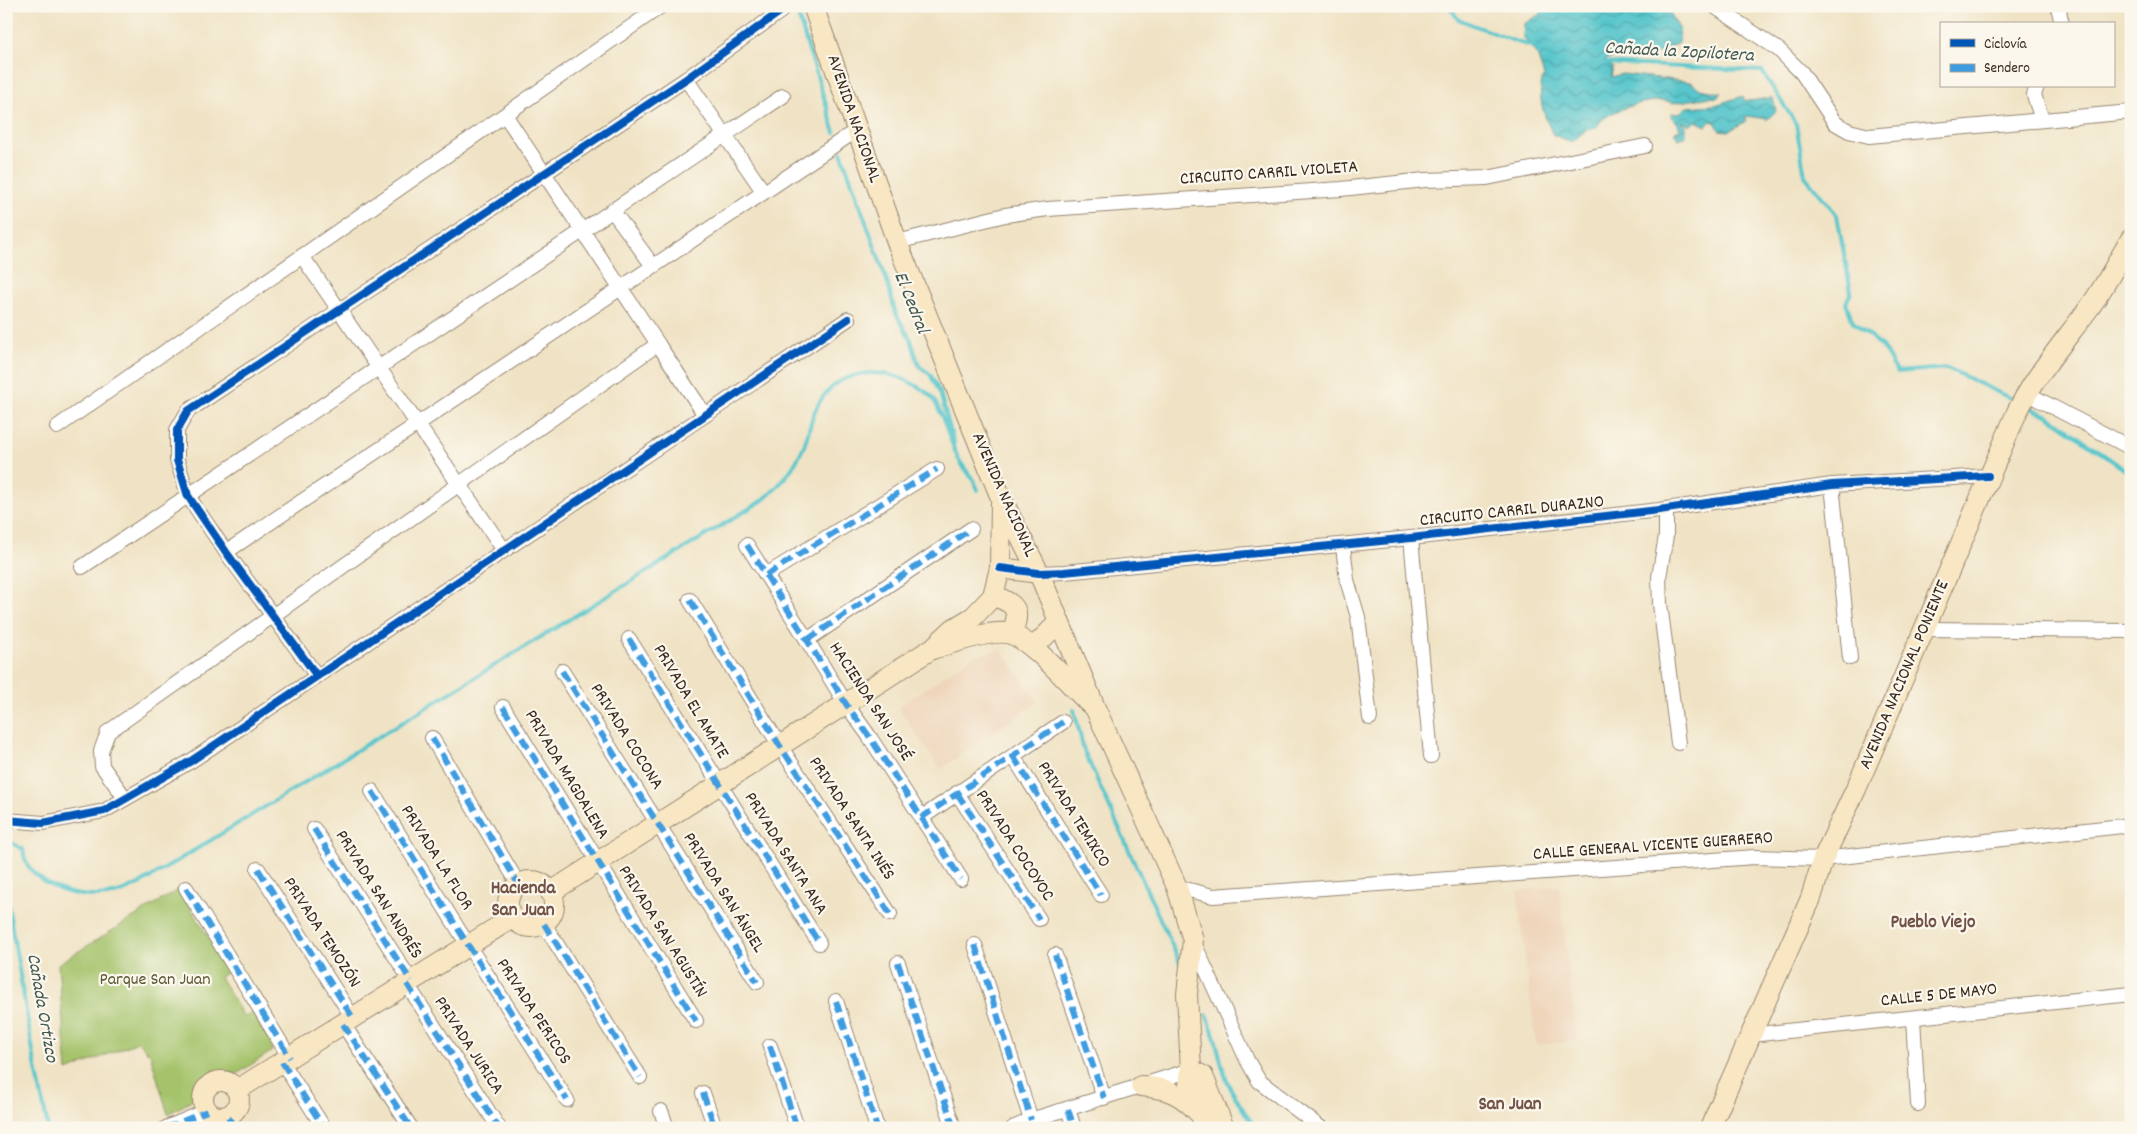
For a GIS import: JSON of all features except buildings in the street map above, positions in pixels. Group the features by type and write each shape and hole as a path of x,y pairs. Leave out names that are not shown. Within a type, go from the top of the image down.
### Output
{"street":[{"path":"57,427 661,6"},
{"name":"AVENIDA NACIONAL","path":"813,6 897,242 1001,498 1039,573 1096,710 1177,887 1192,940 1187,994 1191,1070 1188,1086 1204,1121"},
{"path":"1714,6 1779,50 1802,73 1835,123 1849,131 1869,136 2131,112"},
{"path":"2061,6 2059,11 2062,22"},
{"path":"317,676 226,552 188,496 177,460 177,430 188,411 686,79 781,11"},
{"path":"686,79 763,191"},
{"path":"2036,88 2034,95 2042,120"},
{"path":"82,567 783,96"},
{"path":"505,115 705,415"},
{"path":"226,552 763,191 857,130"},
{"name":"CIRCUITO CARRIL VIOLETA","path":"897,242 1005,215 1048,209 1341,189 1425,180 1487,178 1645,146"},
{"path":"612,210 653,266"},
{"name":"AVENIDA NACIONAL PONIENTE","path":"1710,1128 1811,898 1823,859 1856,788 2017,412 2026,393 2091,306 2131,239"},
{"path":"302,256 504,550"},
{"path":"6,820 43,823 104,811 190,760 848,319"},
{"path":"125,798 102,766 100,751 108,732 658,344"},
{"path":"2026,393 2131,448"},
{"path":"766,575 937,469"},
{"name":"CIRCUITO CARRIL DURAZNO","path":"1039,573 1343,546 1666,509 1832,486 1988,476"},
{"path":"1832,486 1850,658"},
{"path":"551,892 933,648 953,629 973,617 993,596 1000,568 1001,498"},
{"path":"1666,509 1666,536 1659,577 1660,604 1678,743"},
{"path":"807,640 971,529"},
{"path":"1411,538 1431,756"},
{"name":"HACIENDA SAN JOSÉ","path":"747,545 846,704 869,736 961,880"},
{"path":"1343,546 1347,580 1358,617 1370,718"},
{"path":"1000,568 1039,573"},
{"path":"993,596 1009,601 1016,612 1017,621 1011,634"},
{"name":"PRIVADA SANTA INÉS","path":"690,600 780,746 890,914"},
{"path":"1033,648 1059,622"},
{"path":"1923,630 2131,631"},
{"path":"933,648 980,635 1011,634 1033,648 1096,710"},
{"name":"PRIVADA EL AMATE","path":"630,639 719,785"},
{"name":"PRIVADA COCONA","path":"562,671 658,824"},
{"name":"PRIVADA MAGDALENA","path":"503,707 597,862"},
{"path":"922,818 1063,722"},
{"path":"432,738 519,884"},
{"name":"PRIVADA TEMIXCO","path":"1013,756 1102,895"},
{"name":"PRIVADA SANTA ANA","path":"719,785 819,943"},
{"name":"PRIVADA LA FLOR","path":"372,791 468,945"},
{"name":"PRIVADA COCOYOC","path":"957,794 1039,920"},
{"name":"PRIVADA SAN ÁNGEL","path":"658,824 757,982"},
{"name":"CALLE GENERAL VICENTE GUERRERO","path":"1177,887 1213,896 1755,857 1823,859 2131,826"},
{"name":"PRIVADA SAN ANDRÉS","path":"314,829 409,983"},
{"name":"PRIVADA SAN AGUSTÍN","path":"597,862 696,1021"},
{"name":"PRIVADA TEMOZÓN","path":"258,869 411,1128"},
{"path":"533,881 546,886 551,892 554,898 553,913 544,924 530,927 517,923 512,918 508,903 510,896 519,884 533,881"},
{"path":"186,888 324,1128"},
{"path":"237,1090 512,918"},
{"path":"544,924 640,1077"},
{"path":"1192,940 1247,1060 1259,1081 1321,1128"},
{"name":"PRIVADA PERICOS","path":"468,945 567,1100"},
{"path":"975,945 1031,1120"},
{"path":"1055,956 1104,1098"},
{"path":"898,963 954,1128"},
{"name":"PRIVADA JURICA","path":"409,983 499,1128"},
{"name":"CALLE 5 DE MAYO","path":"1750,1035 2131,994"},
{"path":"836,1001 877,1128"},
{"path":"1913,1018 1918,1104"},
{"path":"770,1046 797,1128"},
{"path":"1013,1128 1031,1120 1191,1070 1203,1076 1224,1128"},
{"path":"223,1081 237,1090 239,1102 232,1122 207,1111 203,1099 204,1093 212,1084 223,1081"},
{"path":"1141,1086 1164,1087 1186,1100 1204,1121"},
{"path":"703,1093 715,1128"},
{"path":"1068,1109 1074,1128"},
{"path":"166,1128 207,1111"},
{"path":"661,1111 666,1128"}],"shaded area":[{"path":"1002,650 1038,702 940,769 898,707 975,655"},
{"path":"1559,886 1577,1041 1536,1045 1517,891"}],"green space":[{"name":"Parque San Juan","path":"179,889 229,971 220,977 244,1017 253,1012 270,1041 272,1051 237,1074 221,1071 204,1077 195,1099 168,1114 150,1054 138,1042 67,1071 58,964"}],"water":[{"path":"1546,6 1665,6 1679,28 1679,42 1659,53 1645,57 1638,58 1624,53 1604,61 1613,67 1611,77 1622,74 1691,82 1700,89 1722,93 1717,98 1711,97 1672,103 1657,101 1627,107 1609,115 1596,128 1586,130 1572,142 1553,135 1542,106 1540,90 1544,76 1538,57 1523,36 1524,24 1543,12"},
{"path":"1743,96 1744,100 1747,101 1773,98 1776,111 1768,119 1746,116 1746,121 1729,131 1719,130 1716,123 1711,121 1706,126 1696,121 1690,125 1682,121 1686,126 1686,136 1679,139 1674,133 1680,129 1677,122 1671,117 1672,113 1678,114 1687,107 1715,105"}],"waterway":[{"name":"El Cedral","path":"795,6 835,133"},
{"name":"Cañada la Zopilotera","path":"1449,6 1458,19 1514,41 1535,47"},
{"name":"Cañada la Zopilotera","path":"1602,63 1762,71 1796,124 1805,176 1837,215 1851,292 1846,303 1853,322 1882,346 1897,372 1947,368 2016,401"},
{"name":"El Cedral","path":"841,152 887,281 896,314 911,340 919,366 930,374 940,393 954,443"},
{"path":"6,840 23,849 29,867 37,876 46,883 68,892 79,895 103,896 121,892 143,882 763,500 792,469 804,446 819,402 832,387 854,376 866,373 891,375 904,379 931,396 939,409 958,458 978,490"},
{"name":"Cañada la Zopilotera","path":"2026,406 2049,416 2131,474"},
{"path":"1074,710 1084,751 1180,963"},
{"name":"Cañada Ortizco","path":"6,893 48,1128"},
{"path":"1206,1015 1213,1030 1223,1070 1229,1085 1255,1128"}],"marked path":[{"path":"766,575 937,469"},
{"path":"807,640 971,529"},
{"path":"747,545 846,704 869,736 961,879"},
{"path":"690,600 780,746 890,914"},
{"path":"629,639 819,943"},
{"path":"562,671 757,982"},
{"path":"503,707 696,1021"},
{"path":"921,818 1063,722"},
{"path":"432,738 519,885"},
{"path":"1013,756 1101,895"},
{"path":"372,791 567,1100"},
{"path":"957,793 1039,919"},
{"path":"314,829 411,981"},
{"path":"258,869 353,1018"},
{"path":"186,888 290,1058"},
{"path":"544,924 640,1077"},
{"path":"975,945 1031,1120"},
{"path":"1055,955 1104,1098"},
{"path":"898,963 954,1128"},
{"path":"407,984 499,1128"},
{"path":"836,1001 877,1128"},
{"path":"343,1024 411,1128"},
{"path":"770,1046 797,1128"},
{"path":"282,1062 324,1128"},
{"path":"703,1093 715,1128"},
{"path":"1068,1109 1074,1128"},
{"path":"166,1128 207,1111"},
{"path":"228,1117 235,1128"}],"cycle path":[{"path":"317,676 226,552 188,496 177,460 177,430 188,411 686,79 781,11"},
{"path":"6,820 43,823 104,811 191,761 848,319"},
{"path":"1000,568 1039,573 1064,572 1411,538 1659,510 1832,485 1988,476"}],"district":[{"name":"Hacienda San Juan","path":"523,900"},
{"name":"Pueblo Viejo","path":"1933,923"},
{"name":"San Juan","path":"1510,1105"}]}
